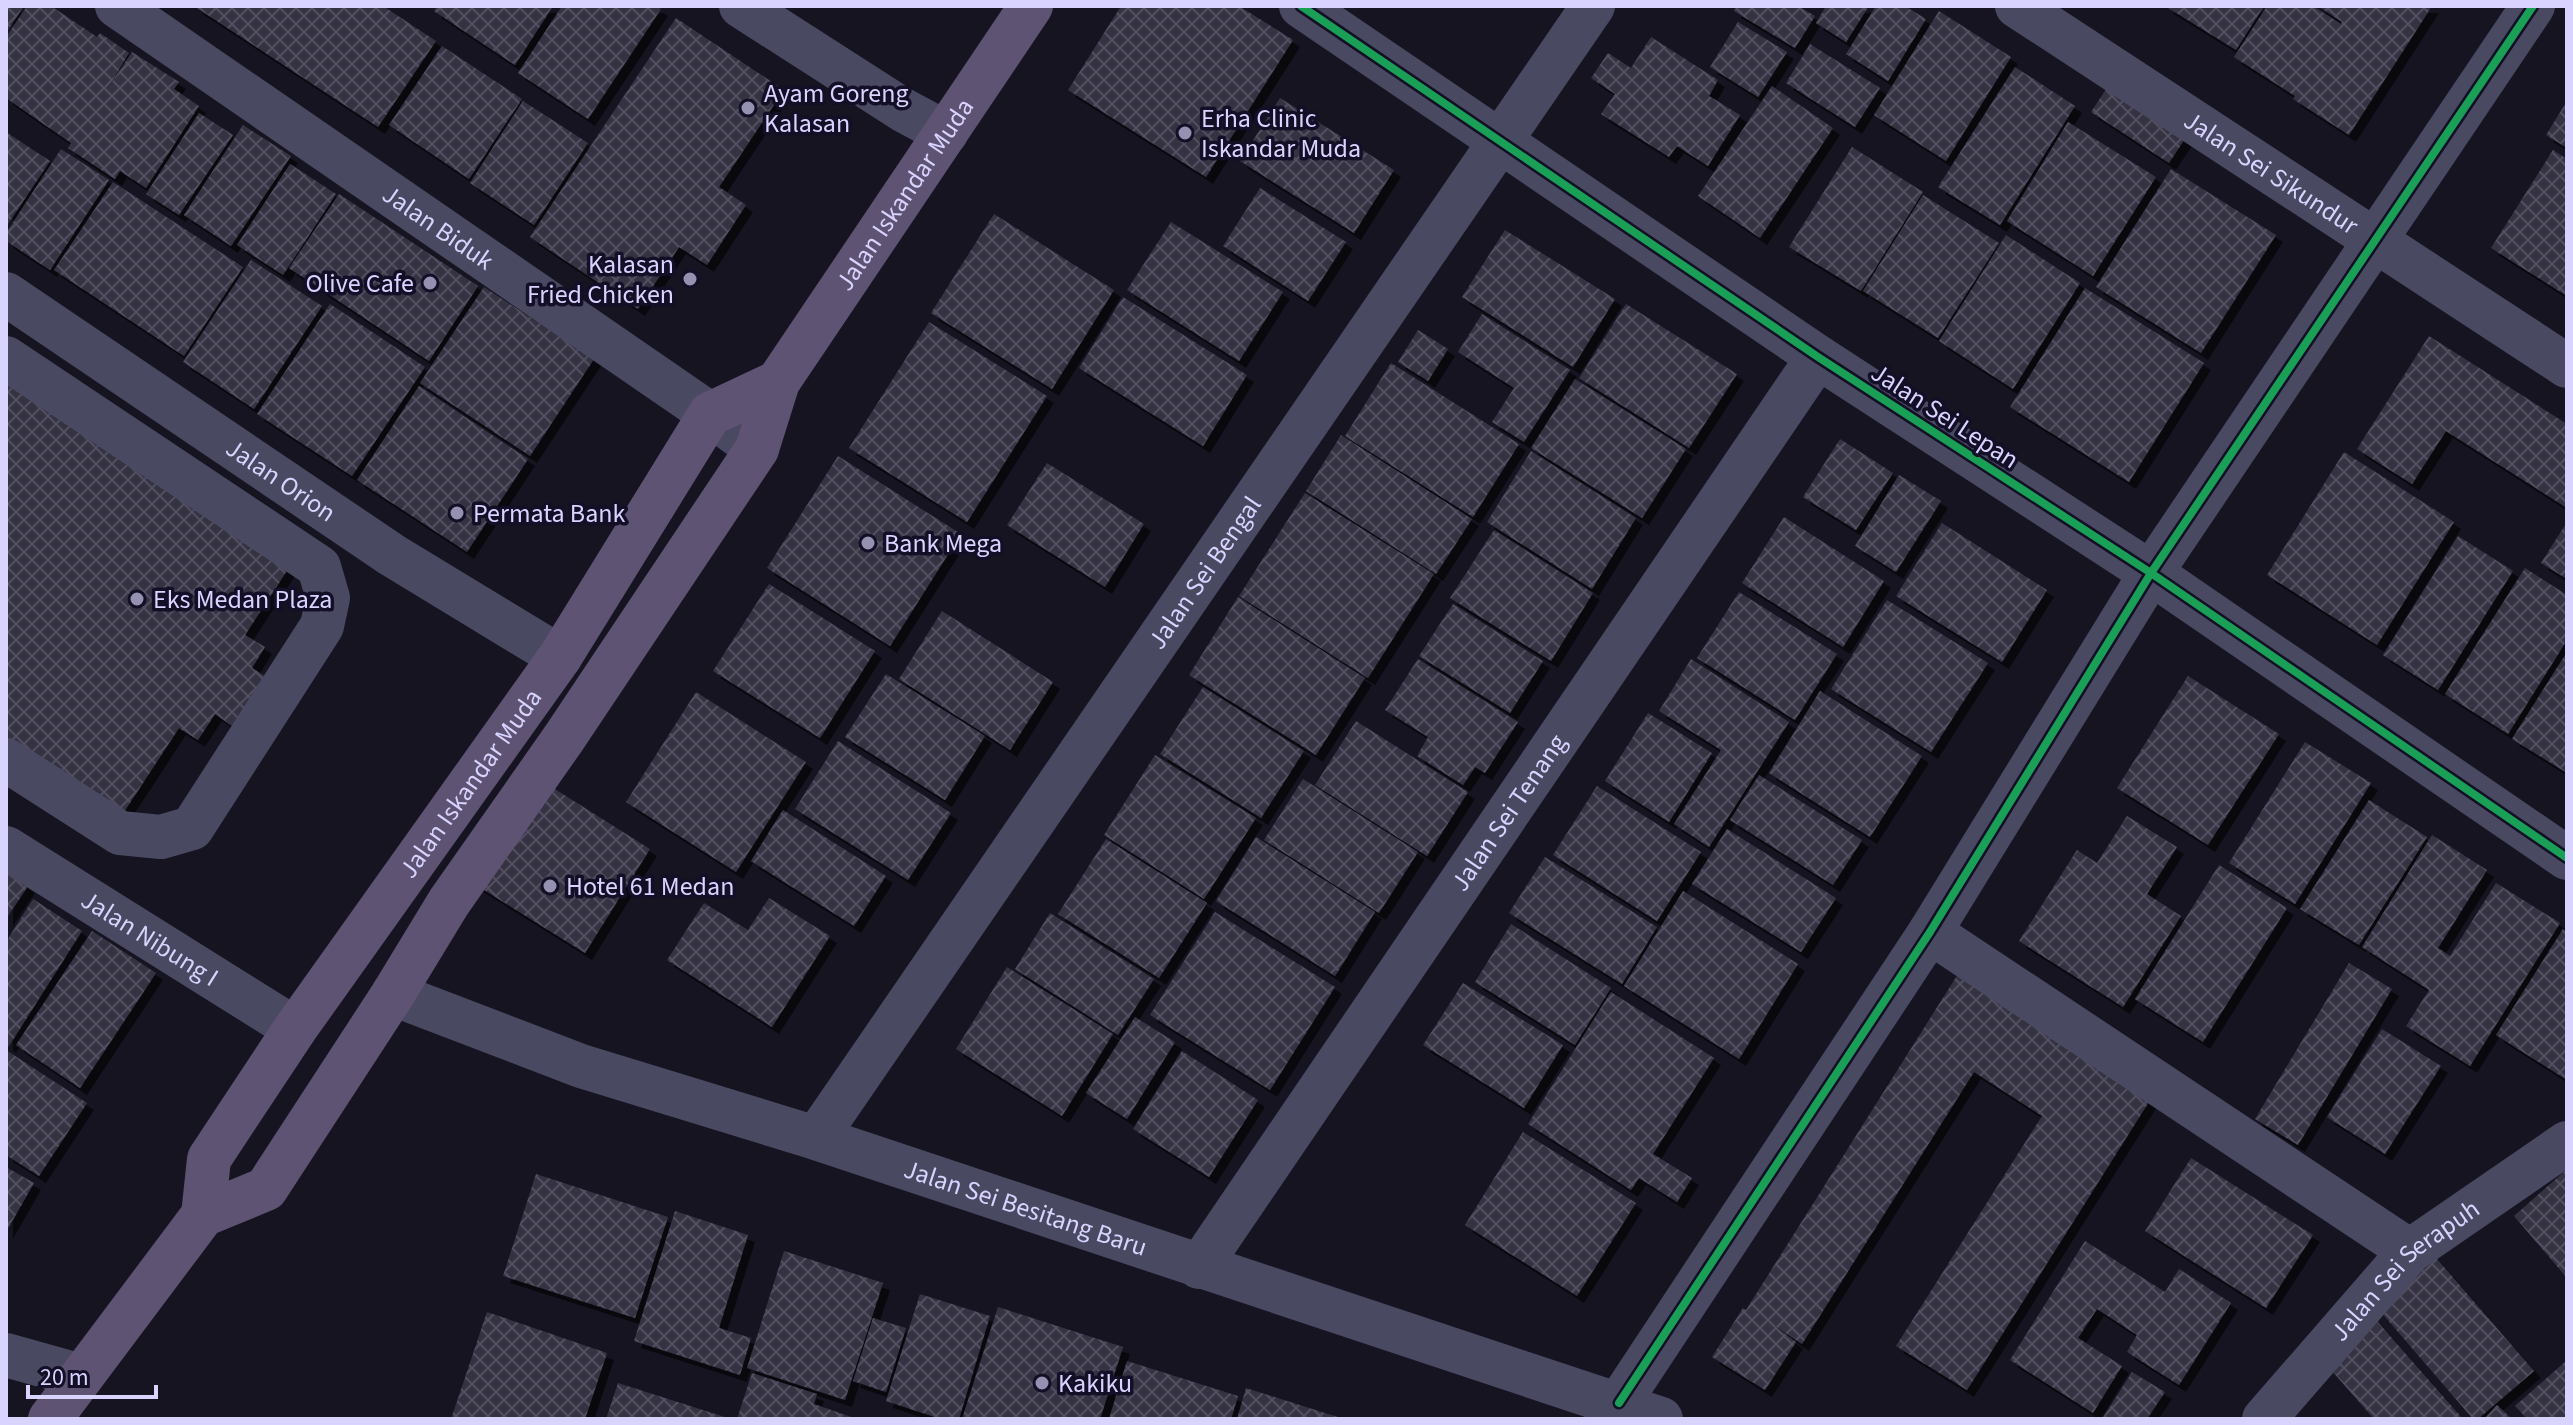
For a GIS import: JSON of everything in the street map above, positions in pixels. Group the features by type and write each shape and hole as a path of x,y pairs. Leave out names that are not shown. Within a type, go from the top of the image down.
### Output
{"main road":[{"name":"Jalan Iskandar Muda","path":"710,414 560,657 295,1029 209,1159 203,1215 266,1189 449,902 564,738 757,449 778,382 1031,6"},
{"path":"710,414 778,382"},
{"path":"524,708 564,738"},
{"path":"50,1419 203,1215"}],"street":[{"name":"Jalan Biduk","path":"117,6 757,449"},
{"path":"741,6 903,110 946,133"},
{"name":"Jalan Sei Lepan","path":"1301,6 1818,357 2151,573 2567,858"},
{"name":"Jalan Sei Bengal","path":"816,1138 1593,6"},
{"name":"Jalan Sei Sikundur","path":"2017,6 2567,366"},
{"path":"1619,1403 1930,932 2151,573 2533,6"},
{"name":"Jalan Orion","path":"6,294 392,555 560,657"},
{"name":"Jalan Sei Tenang","path":"1199,1267 1818,357"},
{"path":"6,358 319,567 328,598 322,626 192,828 161,837 120,833 6,760"},
{"name":"Jalan Nibung I","path":"6,848 295,1029"},
{"path":"1930,932 2410,1251"},
{"name":"Jalan Sei Besitang Baru","path":"393,994 581,1066 816,1138 1661,1419"},
{"name":"Jalan Sei Serapuh","path":"2264,1419 2410,1251 2567,1143"},
{"path":"6,1355 81,1376"}],"building":[{"path":"6,6 24,6 6,33"},
{"path":"27,6 51,6 97,37 100,33 129,53 108,88 132,52 179,82 174,89 199,106 146,188 120,171 115,179 68,148 71,143 6,98 6,37"},
{"path":"194,6 383,6 436,41 378,127"},
{"path":"437,6 553,6 515,65 434,11"},
{"path":"562,6 656,6 661,9 588,119 518,73"},
{"name":"Erha Clinic Iskandar Muda","path":"1121,6 1239,6 1293,40 1206,177 1068,90"},
{"path":"1737,6 1798,6 1815,16 1795,48 1734,11"},
{"path":"1826,6 1869,6 1846,42 1816,23"},
{"path":"1876,6 1905,6 1926,19 1888,81 1846,54"},
{"path":"2165,6 2264,6 2236,50"},
{"path":"2267,6 2313,6 2341,24 2318,6 2432,6 2349,135 2234,57"},
{"path":"1939,11 2011,57 1946,161 1874,115"},
{"path":"676,18 784,90 719,187 746,205 707,265 679,247 638,309 530,237"},
{"path":"1738,22 1787,52 1758,97 1710,67"},
{"path":"1651,37 1718,80 1709,96 1740,115 1708,166 1677,146 1669,157 1601,114 1615,94 1591,78 1608,53 1631,68"},
{"path":"1810,44 1880,88 1855,127 1786,83"},
{"path":"442,46 522,99 469,179 389,125"},
{"path":"2015,67 2075,106 2000,225 1938,187"},
{"path":"2114,77 2192,128 2169,163 2091,112"},
{"path":"1772,86 1833,128 1760,238 1698,196"},
{"path":"1280,98 1394,170 1354,233 1240,161"},
{"path":"523,101 588,143 534,225 470,183"},
{"path":"2567,101 2567,148 2546,135"},
{"path":"199,113 233,135 179,215 146,194"},
{"path":"2068,122 2156,177 2093,276 2007,221"},
{"path":"243,125 291,156 231,246 184,215"},
{"path":"6,132 50,161 6,227"},
{"path":"1852,147 1923,192 1861,291 1789,247"},
{"path":"61,149 109,180 50,270 6,241 6,233"},
{"path":"2553,150 2567,159 2567,296 2491,248"},
{"path":"290,164 336,194 283,275 237,245"},
{"path":"2171,169 2276,235 2201,353 2096,287"},
{"path":"113,182 243,267 184,356 54,270"},
{"path":"1260,188 1346,242 1308,301 1223,246"},
{"path":"339,194 478,286 429,361 289,268"},
{"path":"1923,195 1999,243 1938,338 1863,291"},
{"path":"994,214 1114,290 1052,389 931,313"},
{"path":"1171,222 1283,292 1239,361 1127,290"},
{"path":"1505,230 1615,299 1573,367 1462,297"},
{"path":"2006,235 2080,283 2013,389 1939,341"},
{"path":"251,260 322,306 254,409 183,362"},
{"path":"484,287 594,359 530,456 420,383"},
{"path":"2085,288 2204,363 2129,482 2010,407"},
{"path":"1123,297 1247,375 1203,446 1079,368"},
{"path":"330,304 425,367 352,476 257,414"},
{"path":"1626,304 1737,374 1689,448 1579,378"},
{"path":"1482,314 1570,370 1524,442 1492,422 1514,388 1458,352"},
{"path":"929,322 1047,396 967,522 849,448"},
{"path":"1418,330 1448,349 1428,381 1398,362"},
{"path":"2429,336 2567,424 2567,508 2446,431 2412,484 2357,449"},
{"path":"1391,363 1519,444 1473,517 1345,436"},
{"name":"Eks Medan Plaza","path":"6,375 292,563 245,635 265,647 252,668 268,678 235,728 215,714 198,740 179,728 122,815 6,740"},
{"path":"1575,379 1686,449 1642,518 1531,448"},
{"path":"419,386 528,459 467,552 357,480"},
{"path":"1341,435 1472,519 1436,574 1306,491"},
{"path":"1840,439 1893,473 1856,530 1803,497"},
{"path":"1531,451 1636,518 1592,589 1487,522"},
{"path":"2344,452 2454,522 2377,645 2267,575"},
{"path":"838,456 961,534 890,646 767,568"},
{"path":"1047,463 1144,524 1105,587 1007,525"},
{"path":"1899,475 1941,501 1896,572 1855,546"},
{"path":"1305,493 1434,574 1368,678 1239,596"},
{"path":"1784,517 1884,581 1843,647 1742,583"},
{"path":"2567,522 2567,579 2541,563"},
{"path":"1942,523 2047,590 2002,662 1896,596"},
{"path":"1494,530 1593,593 1551,661 1450,598"},
{"path":"2458,536 2513,571 2438,690 2383,655"},
{"path":"2525,568 2567,595 2567,640 2508,734 2445,694"},
{"path":"769,584 875,651 820,738 713,671"},
{"path":"1739,592 1837,654 1795,720 1697,658"},
{"path":"1238,597 1365,678 1316,755 1189,675"},
{"path":"1887,600 1988,663 1931,752 1831,689"},
{"path":"1453,604 1543,661 1510,713 1419,656"},
{"path":"942,611 1053,682 1010,750 899,679"},
{"path":"2567,652 2567,773 2512,739"},
{"path":"1418,659 1518,722 1485,773 1475,767 1463,785 1417,756 1428,737 1385,710"},
{"path":"1691,659 1789,722 1709,847 1674,824 1721,750 1659,711"},
{"path":"886,674 985,736 945,800 845,737"},
{"path":"2188,676 2279,734 2208,845 2117,788"},
{"path":"1203,687 1304,751 1261,818 1160,754"},
{"path":"1820,691 1922,756 1870,837 1769,773"},
{"path":"696,692 806,762 736,872 626,802"},
{"path":"1648,713 1712,753 1669,822 1605,781"},
{"path":"1356,721 1468,792 1427,856 1315,785"},
{"path":"838,741 951,813 908,880 795,809"},
{"path":"2305,742 2371,783 2295,904 2229,863"},
{"path":"1155,755 1256,818 1204,899 1104,835"},
{"path":"1759,775 1862,840 1833,885 1730,820"},
{"path":"539,779 650,849 585,953 473,883"},
{"path":"1303,779 1418,852 1379,913 1264,840"},
{"path":"1597,786 1701,852 1657,921 1553,855"},
{"path":"2369,800 2427,837 2359,945 2300,909"},
{"path":"783,810 886,876 854,926 751,861"},
{"path":"2127,816 2177,847 2147,894 2181,916 2123,1007 2019,941 2077,850 2097,863"},
{"path":"1727,829 1836,898 1801,952 1692,884"},
{"path":"2432,835 2487,870 2438,948 2450,956 2496,883 2560,923 2470,1066 2406,1026 2429,990 2362,947"},
{"path":"1256,837 1375,912 1335,976 1216,901"},
{"path":"1106,839 1207,903 1159,978 1058,914"},
{"path":"1545,857 1657,927 1622,984 1509,913"},
{"path":"2219,865 2287,908 2203,1042 2135,999"},
{"path":"6,872 28,886 6,919"},
{"path":"1683,891 1798,964 1739,1059 1624,986"},
{"path":"769,898 830,936 772,1027 667,960 704,903 748,930"},
{"path":"33,899 82,931 9,1046 6,1044 6,942"},
{"path":"1215,912 1335,987 1270,1090 1150,1015"},
{"path":"1050,913 1154,979 1118,1035 1015,969"},
{"path":"1511,924 1611,988 1575,1045 1475,982"},
{"path":"2563,929 2567,932 2567,1080 2496,1035"},
{"path":"92,931 156,973 80,1088 16,1045"},
{"path":"2349,963 2392,989 2298,1145 2255,1119"},
{"path":"1007,967 1113,1034 1062,1116 956,1049"},
{"path":"1958,974 2152,1097 1967,1390 1896,1346 2042,1116 1974,1072 1802,1344 1773,1325 1796,1342 1765,1390 1712,1357 1743,1308 1746,1310"},
{"path":"1463,983 1563,1045 1524,1108 1423,1045"},
{"path":"1611,992 1714,1058 1653,1154 1692,1178 1677,1202 1639,1178 1631,1190 1528,1124"},
{"path":"1135,1017 1175,1042 1127,1119 1086,1093"},
{"path":"2382,1029 2441,1066 2385,1154 2327,1117"},
{"path":"6,1050 87,1103 39,1176 6,1155"},
{"path":"1182,1051 1258,1100 1209,1177 1133,1129"},
{"path":"1523,1132 1636,1203 1577,1296 1465,1225"},
{"path":"2191,1158 2313,1235 2266,1308 2145,1231"},
{"path":"6,1167 34,1183 6,1232"},
{"path":"2565,1171 2567,1173 2567,1278 2514,1216"},
{"path":"536,1174 668,1217 635,1318 503,1276"},
{"path":"675,1211 748,1235 719,1328 751,1338 740,1375 634,1341"},
{"path":"2085,1241 2165,1292 2179,1269 2231,1303 2179,1385 2127,1352 2137,1335 2097,1309 2078,1338 2122,1366 2093,1413 2010,1360"},
{"path":"784,1251 883,1283 845,1400 747,1368"},
{"path":"2431,1252 2534,1371 2478,1419 2473,1419 2373,1303"},
{"path":"920,1294 990,1316 959,1419 941,1419 886,1401"},
{"name":"Kakiku","path":"998,1307 1123,1347 1100,1419 962,1419"},
{"path":"487,1312 607,1353 585,1419 451,1419"},
{"path":"873,1318 906,1328 886,1392 853,1381"},
{"path":"2376,1320 2463,1419 2374,1419 2325,1363"},
{"path":"2567,1360 2567,1419 2527,1419 2515,1406"},
{"path":"1127,1361 1238,1396 1231,1419 1109,1419"},
{"path":"2132,1372 2165,1392 2147,1419 2102,1419"},
{"path":"752,1373 817,1394 814,1404 857,1419 737,1419"},
{"path":"618,1383 728,1418 606,1419"},
{"path":"1246,1388 1341,1418 1341,1419 1237,1419"},
{"path":"2497,1405 2512,1419 2484,1419"}],"cycle path":[{"path":"1301,6 1818,357 2151,573 2567,858"},
{"path":"1619,1403 1930,932 2151,573 2533,6"}],"place":[{"name":"Ayam Goreng Kalasan","path":"748,108"},
{"name":"Erha Clinic Iskandar Muda","path":"1185,133"},
{"name":"Kalasan Fried Chicken","path":"690,279"},
{"name":"Olive Cafe","path":"430,283"},
{"name":"Permata Bank","path":"457,513"},
{"name":"Bank Mega","path":"868,543"},
{"name":"Eks Medan Plaza","path":"137,599"},
{"name":"Hotel 61 Medan","path":"550,886"},
{"name":"Kakiku","path":"1042,1383"}]}
